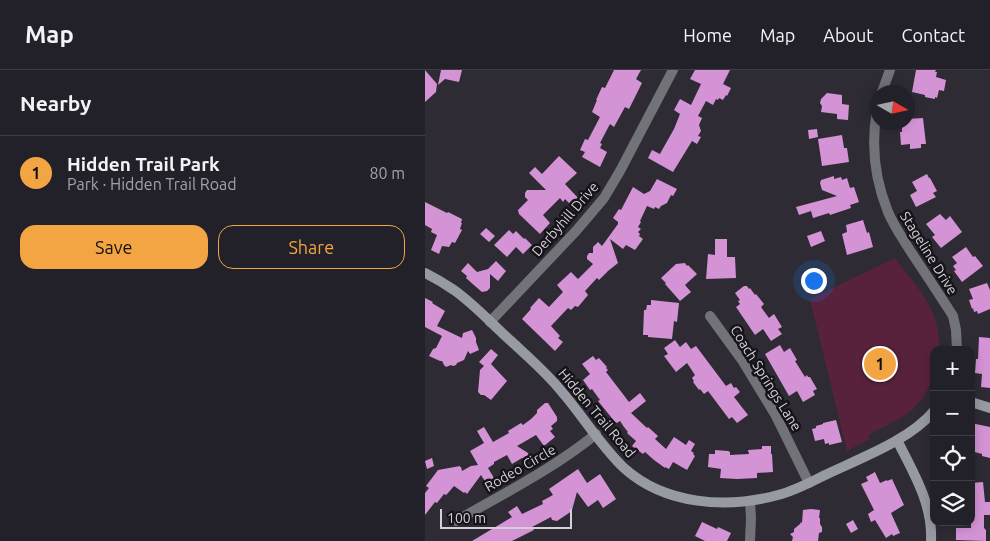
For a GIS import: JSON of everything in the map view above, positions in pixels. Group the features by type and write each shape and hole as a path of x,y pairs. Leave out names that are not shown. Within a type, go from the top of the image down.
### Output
{"street":[{"name":"Derbyhill Drive","path":"490,322 576,231 604,198 673,70"},
{"path":"885,85 890,70"},
{"name":"Stageline Drive","path":"874,130 875,160 888,213 953,316 957,346"},
{"name":"Hidden Trail Road","path":"425,273 454,290 469,302 548,376 610,453 625,468 651,486 675,496 716,502 750,501 779,495 809,483 897,440 922,424 930,415"},
{"name":"Coach Springs Lane","path":"710,316 742,360 776,416 809,483"},
{"path":"975,403 990,408"},
{"name":"Rodeo Circle","path":"456,522 578,450 596,434"},
{"path":"897,440 925,499 930,517 931,541"},
{"path":"750,501 750,541"}],"shaded area":[{"path":"895,258 923,294 932,310 938,330 940,346 930,346 930,385 923,398 911,411 868,435 870,439 847,451 810,299"}],"building":[{"path":"425,70 437,84 436,92 425,102"},
{"path":"441,70 462,70 459,82 445,79 438,85"},
{"path":"614,70 641,70 636,79 642,83 629,109 625,107 614,127 610,124 600,143 602,144 600,148 607,152 600,167 582,157 585,152 580,150 585,139 588,140 600,117 592,112 602,87 605,88"},
{"path":"695,70 730,70 723,84 731,88 723,100 716,99 713,105 706,101 698,116 702,118 699,125 701,131 698,136 701,137 697,144 692,141 673,172 648,158 652,150 660,154 674,129 680,114 674,110 680,99 691,105 701,84 690,79"},
{"path":"916,70 936,70 936,77 946,80 944,91 939,90 935,99 915,93 915,85 913,85"},
{"path":"827,93 842,95 842,104 849,105 848,120 837,119 837,114 821,112 821,99"},
{"path":"915,118 923,118 926,144 921,144 921,148 910,149 910,144 901,145 900,132 902,130 915,130"},
{"path":"817,129 818,137 809,139 808,130"},
{"path":"842,135 844,148 847,148 849,162 822,166 818,139"},
{"path":"559,156 577,173 565,184 578,198 571,205 565,199 563,202 560,198 543,215 550,223 540,234 519,214 518,210 528,200 525,197 527,190 546,190 529,173 535,167 542,174"},
{"path":"927,174 937,191 933,193 936,197 916,207 910,195 917,191 912,182"},
{"path":"834,176 834,179 841,177 842,180 847,178 850,188 854,187 859,202 850,205 851,208 830,215 829,213 813,218 811,211 799,215 796,207 837,196 822,190 820,183 821,180"},
{"path":"657,179 677,189 673,196 671,195 667,203 659,209 647,206 638,227 641,229 638,232 639,236 643,239 635,250 626,245 623,249 610,239 618,263 599,280 597,278 585,291 588,295 578,307 575,306 571,310 568,308 551,326 560,336 558,338 563,342 555,351 522,319 539,298 549,307 563,292 557,285 571,272 578,279 593,264 587,259 587,256 589,253 593,253 593,247 598,242 602,246 618,224 613,218 619,209 621,210 633,187 644,194 650,191"},
{"path":"425,202 462,219 460,229 462,230 455,243 452,242 449,247 442,246 439,254 431,250 437,235 431,232 432,229 425,225"},
{"path":"940,214 946,220 950,216 962,232 941,248 932,237 935,235 926,224"},
{"path":"863,220 873,247 847,255 842,234 847,232 846,225"},
{"path":"486,228 495,236 489,242 480,234"},
{"path":"509,230 513,234 516,231 532,245 523,254 516,247 507,257 494,245"},
{"path":"821,231 825,241 811,247 807,236"},
{"path":"715,239 727,239 727,257 735,257 736,278 706,279 708,254 715,255"},
{"path":"966,247 983,266 962,282 954,271 956,270 953,266 957,263 952,257"},
{"path":"496,261 506,271 498,281 490,274 490,288 487,291 482,292 461,271 468,263 477,272 488,269"},
{"path":"685,263 697,274 685,285 691,292 680,301 661,278 676,264"},
{"path":"987,283 990,290 990,309 978,314 977,311 974,312 972,309 969,300 973,299 969,289"},
{"path":"744,286 750,288 764,304 761,307 769,318 774,314 782,327 778,329 782,334 771,341 763,329 755,335 736,307 740,304 738,301 740,300 735,293"},
{"path":"425,298 445,311 437,326 462,338 463,333 472,330 479,350 470,354 468,351 464,360 456,365 446,367 442,361 429,356 433,349 436,348 442,336 425,327"},
{"path":"651,300 679,303 677,322 674,321 672,339 643,335 644,310 646,310 647,305 651,305"},
{"path":"979,337 990,338 990,388 981,387 982,374 975,373 976,359 978,359"},
{"path":"675,340 680,347 686,342 691,349 696,346 726,386 731,383 734,388 736,387 740,392 734,397 748,415 737,423 732,417 729,419 708,391 704,394 693,382 692,378 695,375 687,363 676,372 664,356 668,354 664,348"},
{"path":"780,345 784,352 790,348 797,360 795,361 805,377 807,375 810,377 817,389 813,391 815,395 803,402 797,391 789,396 765,354"},
{"path":"491,349 498,355 491,364 507,381 491,400 478,392 480,370 484,366 479,362"},
{"path":"593,356 596,360 599,358 607,367 608,370 606,372 629,402 640,393 646,401 631,413 658,436 655,439 666,449 674,437 686,445 689,440 695,444 691,451 695,456 687,470 673,462 669,469 665,468 645,452 643,454 632,446 636,441 627,433 620,421 615,422 598,401 600,400 592,389 590,390 583,380 590,374 582,364"},
{"path":"545,403 548,403 557,417 557,421 551,426 553,429 550,431 555,437 544,446 536,435 517,446 528,453 530,457 522,458 512,464 507,455 494,462 488,468 494,478 486,483 481,475 467,494 454,486 437,503 435,502 425,515 425,493 429,488 426,486 438,470 460,466 462,471 471,466 478,465 470,451 484,443 477,431 484,427 493,442 509,433 508,431 521,423 523,425 531,419"},
{"path":"836,420 842,442 829,445 829,443 825,444 824,439 815,441 812,429 823,423"},
{"path":"975,424 990,427 990,458 982,456 982,454 975,452"},
{"path":"762,446 771,446 773,472 757,473 757,478 720,478 721,469 708,467 709,454 715,454 715,450 728,451 730,455 749,454 748,450 762,449"},
{"path":"432,458 434,466 427,469 425,461"},
{"path":"578,469 587,483 600,474 616,499 603,508 598,500 588,507 577,492 572,510 557,521 552,520 551,517 532,527 534,530 512,541 472,541 512,517 508,512 517,506 522,514 543,504 542,501 553,495 549,489"},
{"path":"875,472 880,483 892,479 904,505 891,513 900,533 893,536 892,534 886,538 875,520 871,522 868,514 874,510 861,484 868,481 866,477"},
{"path":"983,482 985,502 990,502 990,515 984,515 986,541 956,540 956,528 971,528 971,526 975,526 975,483"},
{"path":"803,510 820,510 819,518 822,532 819,533 818,541 792,541 793,537 790,534 802,523"},
{"path":"853,520 858,529 851,533 846,524"},
{"path":"702,522 731,533 727,541 705,541 695,536"}],"place":[{"name":"Hidden Trail Park","path":"880,364"}]}
